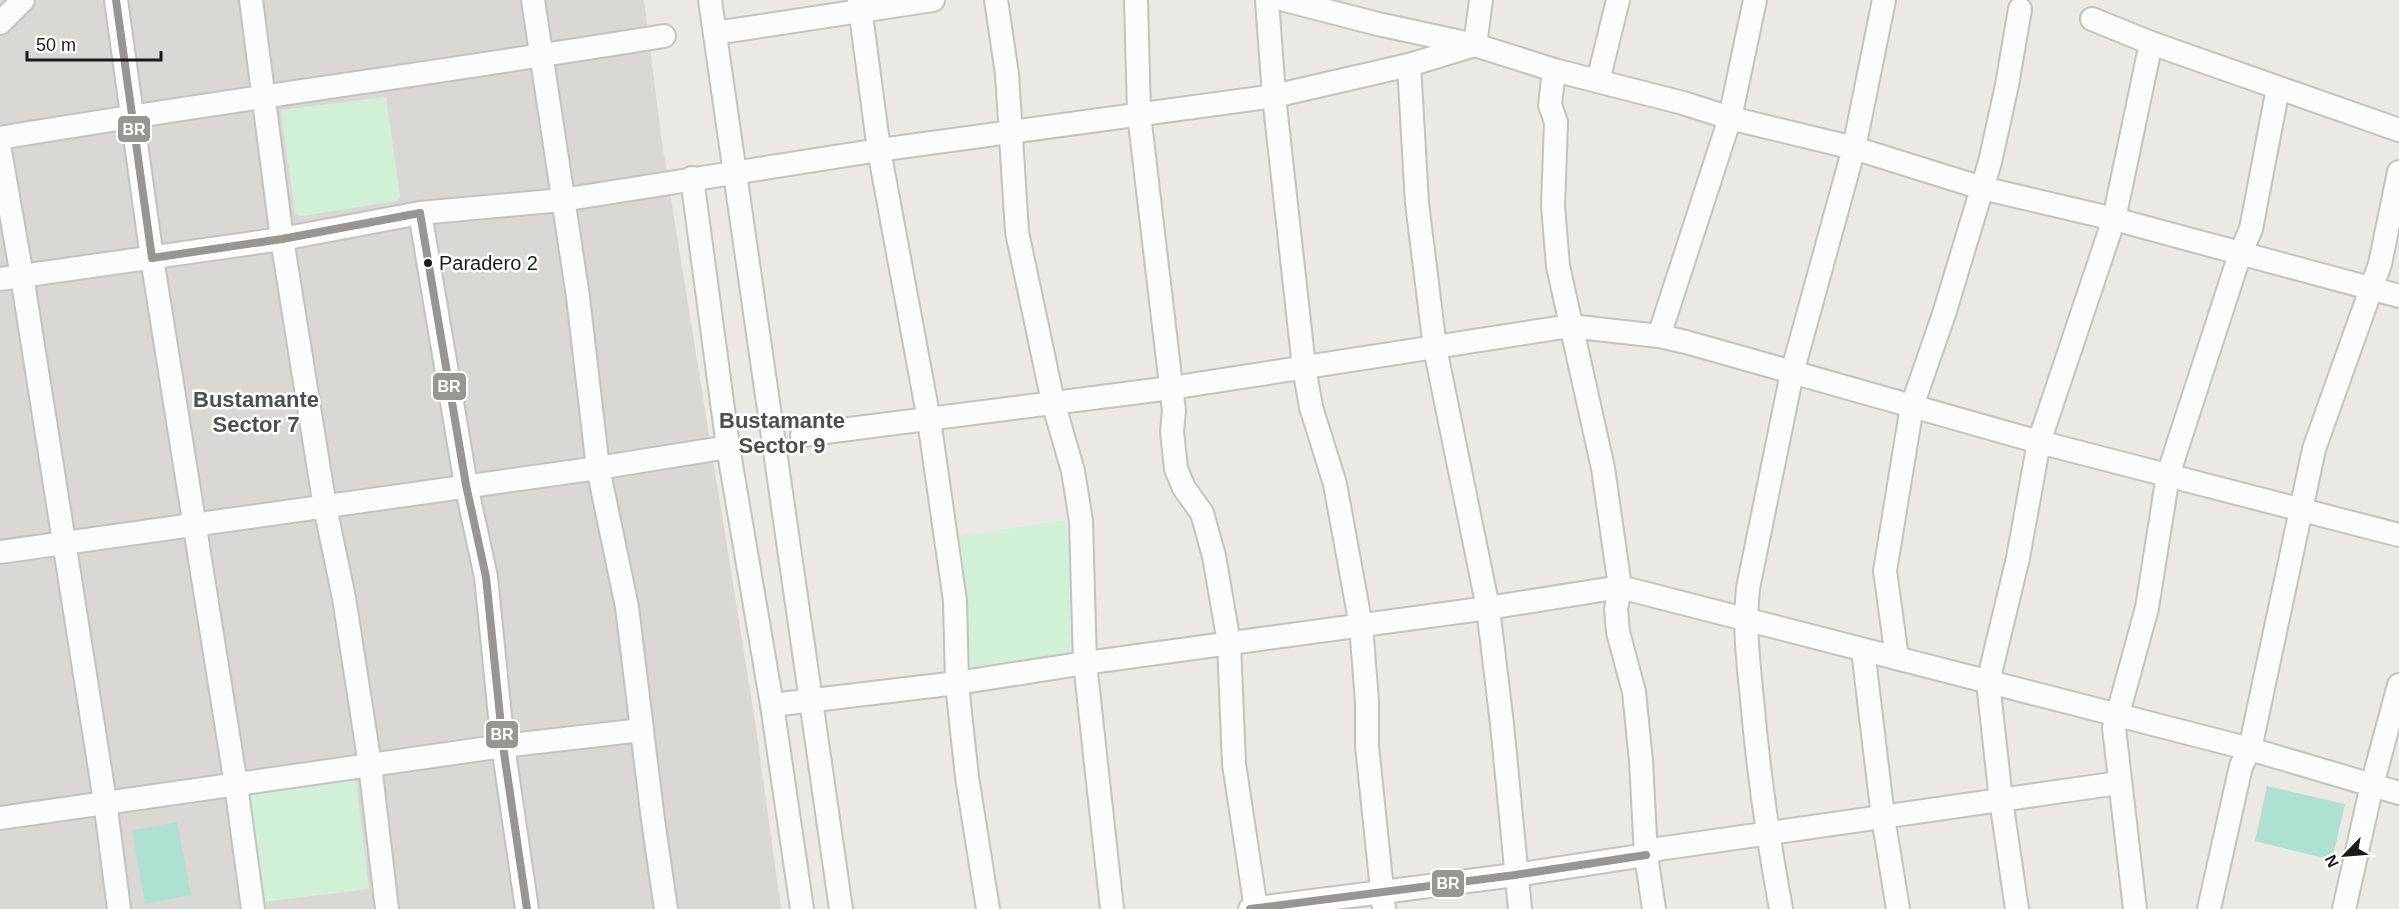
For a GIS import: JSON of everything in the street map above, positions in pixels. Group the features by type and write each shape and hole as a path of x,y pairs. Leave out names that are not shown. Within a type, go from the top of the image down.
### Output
{"street":[{"path":"0,23 23,0"},
{"path":"116,0 152,258 236,785 253,909"},
{"path":"251,0 282,239 325,507 344,598 370,765 387,909"},
{"path":"533,0 578,297 598,468 627,607 666,909"},
{"path":"710,0 842,909"},
{"path":"715,33 860,6 933,0"},
{"path":"996,0 1008,74 1017,232 1053,402 1073,471 1081,521 1085,663 1112,909"},
{"path":"1136,0 1139,114 1174,411 1173,449 1176,469 1184,488 1202,513 1214,556 1229,643 1234,764 1256,909"},
{"path":"1267,0 1274,96 1304,367 1311,407 1335,484 1361,626 1367,701 1367,746 1383,900"},
{"path":"1285,0 1377,24 1475,45 1554,70 1730,118 1854,148 1982,188 2114,219 2399,296"},
{"path":"1475,45 1481,0"},
{"path":"1598,81 1618,0"},
{"path":"1659,336 1730,118 1755,0"},
{"path":"1781,909 1767,832 1756,748 1745,620 1748,588 1792,373 1854,148 1884,0"},
{"path":"860,6 879,150 929,420 955,601 957,683 967,777 988,909"},
{"path":"1897,658 1886,571 1912,406 1944,314 1982,188 2007,85 2020,9"},
{"path":"2092,19 2151,43 2399,130"},
{"path":"0,138 664,36"},
{"path":"2017,909 2001,800 1988,682 2018,558 2039,442 2114,219 2151,43"},
{"path":"11,277 282,239 420,213 562,200 879,150 1274,96 1408,64 1475,45"},
{"path":"1408,64 1417,203 1435,348 1488,608 1520,909"},
{"path":"1554,70 1550,105 1556,122 1552,206 1558,266 1604,468 1620,587 1616,609 1618,632 1634,692 1641,761 1646,855 1654,909"},
{"path":"2135,909 2119,783 2114,728 2116,716 2147,608 2168,476 2240,254 2251,229 2278,88"},
{"path":"0,151 11,277 62,543 105,801 119,909"},
{"path":"2209,909 2241,766 2250,750 2299,510 2314,449 2380,264 2399,172"},
{"path":"692,178 728,447 772,705 802,909"},
{"path":"420,213 465,486 486,577 503,746 527,909"},
{"path":"802,435 1171,388 1570,326 1659,336 1686,342 2039,442 2399,535"},
{"path":"0,552 598,468 728,447"},
{"path":"772,705 957,683 1085,663 1488,608 1620,587 2250,750 2399,793"},
{"path":"1863,650 1883,817 1898,909"},
{"path":"2344,909 2372,785 2399,685"},
{"path":"0,818 105,801 236,785 503,746 642,730"},
{"path":"1250,909 1383,900 1515,875 1646,855 1658,849 2119,783"}],"shaded area":[{"path":"0,0 644,0 662,143 754,714 781,909 0,909"}],"green space":[{"path":"386,97 400,196 397,201 301,216 295,214 281,110"},
{"path":"1065,520 1074,580 1080,654 970,668 966,600 954,537"},
{"path":"356,780 369,889 262,902 248,793"},
{"path":"2267,786 2345,804 2332,860 2255,841"},
{"path":"177,822 191,895 145,904 132,830"}],"transit line":[{"name":"BR","path":"116,0 152,258"},
{"name":"BR","path":"420,213 466,485 486,577 503,746 527,909"},
{"name":"BR","path":"152,258 282,239 420,213"},
{"name":"BR","path":"1250,909 1515,875 1646,855"}],"place":[{"name":"Paradero 2","path":"428,263"}],"district":[{"name":"Bustamante Sector 7","path":"256,412"},
{"name":"Bustamante Sector 9","path":"782,432"}]}
